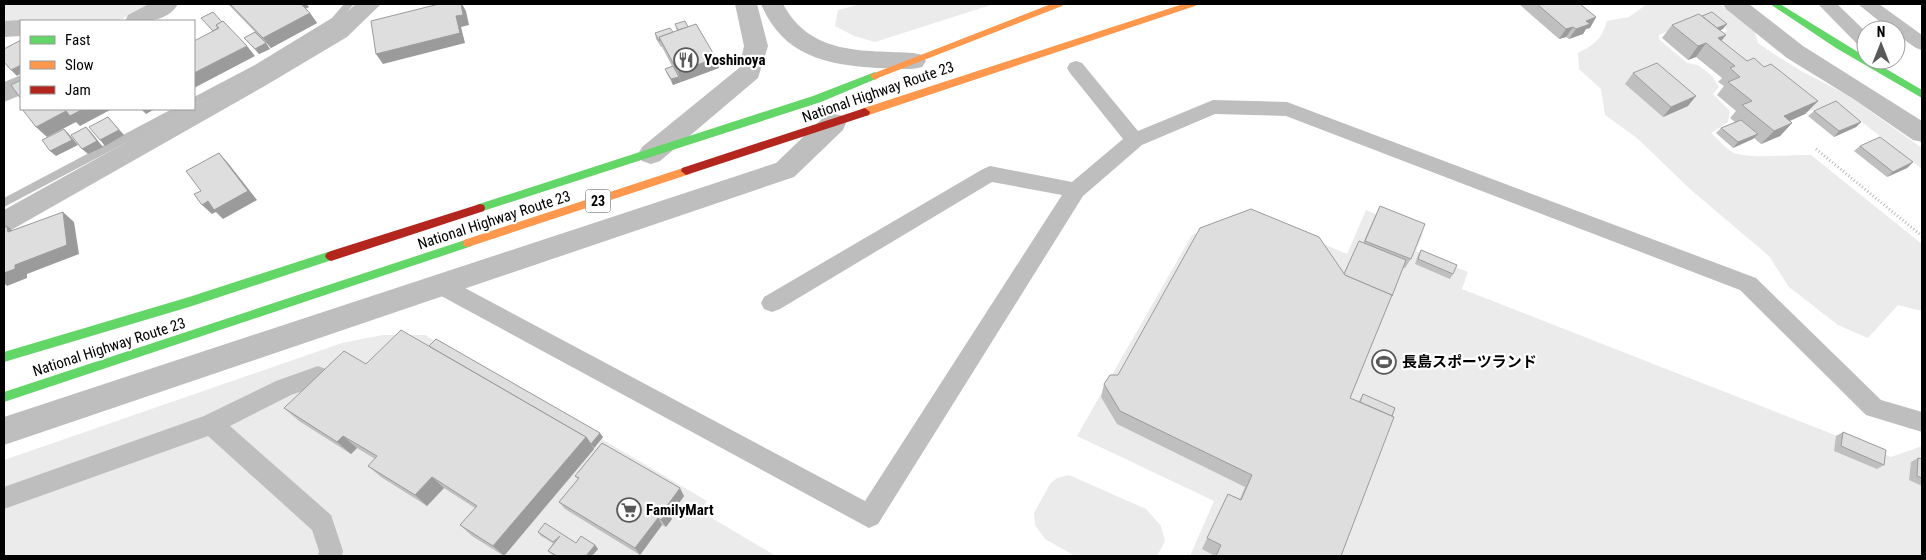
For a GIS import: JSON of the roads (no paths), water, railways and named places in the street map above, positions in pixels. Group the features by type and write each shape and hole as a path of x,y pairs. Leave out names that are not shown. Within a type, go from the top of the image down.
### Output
{"main road":[{"name":"National Highway Route 23","path":"4,357 198,299 817,99 1059,4"},
{"name":"National Highway Route 23","path":"4,397 834,123 1053,48 1192,4"},
{"path":"1774,4 1839,46 1914,89"}],"street":[{"path":"138,20 167,4"},
{"path":"4,222 255,81 339,31 370,4"},
{"path":"651,154 750,72 756,46 746,4"},
{"path":"772,4 792,33 811,46 839,56 914,61"},
{"path":"1734,4 1795,52 1861,92 1922,133"},
{"path":"4,29 20,28"},
{"path":"4,93 20,85"},
{"path":"4,431 785,170 834,123"}],"lane":[{"path":"1827,4 1856,33"},
{"path":"1867,4 1922,44"},
{"path":"1076,68 1135,140"},
{"path":"1894,70 1914,89"},
{"path":"440,285 869,516 1076,190 1135,140 1213,107 1287,109 1748,284 1874,408 1922,422"},
{"path":"772,303 990,174 1076,190"},
{"path":"4,498 211,424 284,388 318,376"},
{"path":"211,424 322,523 331,551 330,556"}],"waterway":[{"path":"195,100 256,68 335,20 349,4"},
{"path":"4,203 178,110"}],"place":[{"name":"Yoshinoya","path":"686,60"},
{"name":"長島スポーツランド","path":"1384,362"},
{"name":"FamilyMart","path":"629,510"}]}
